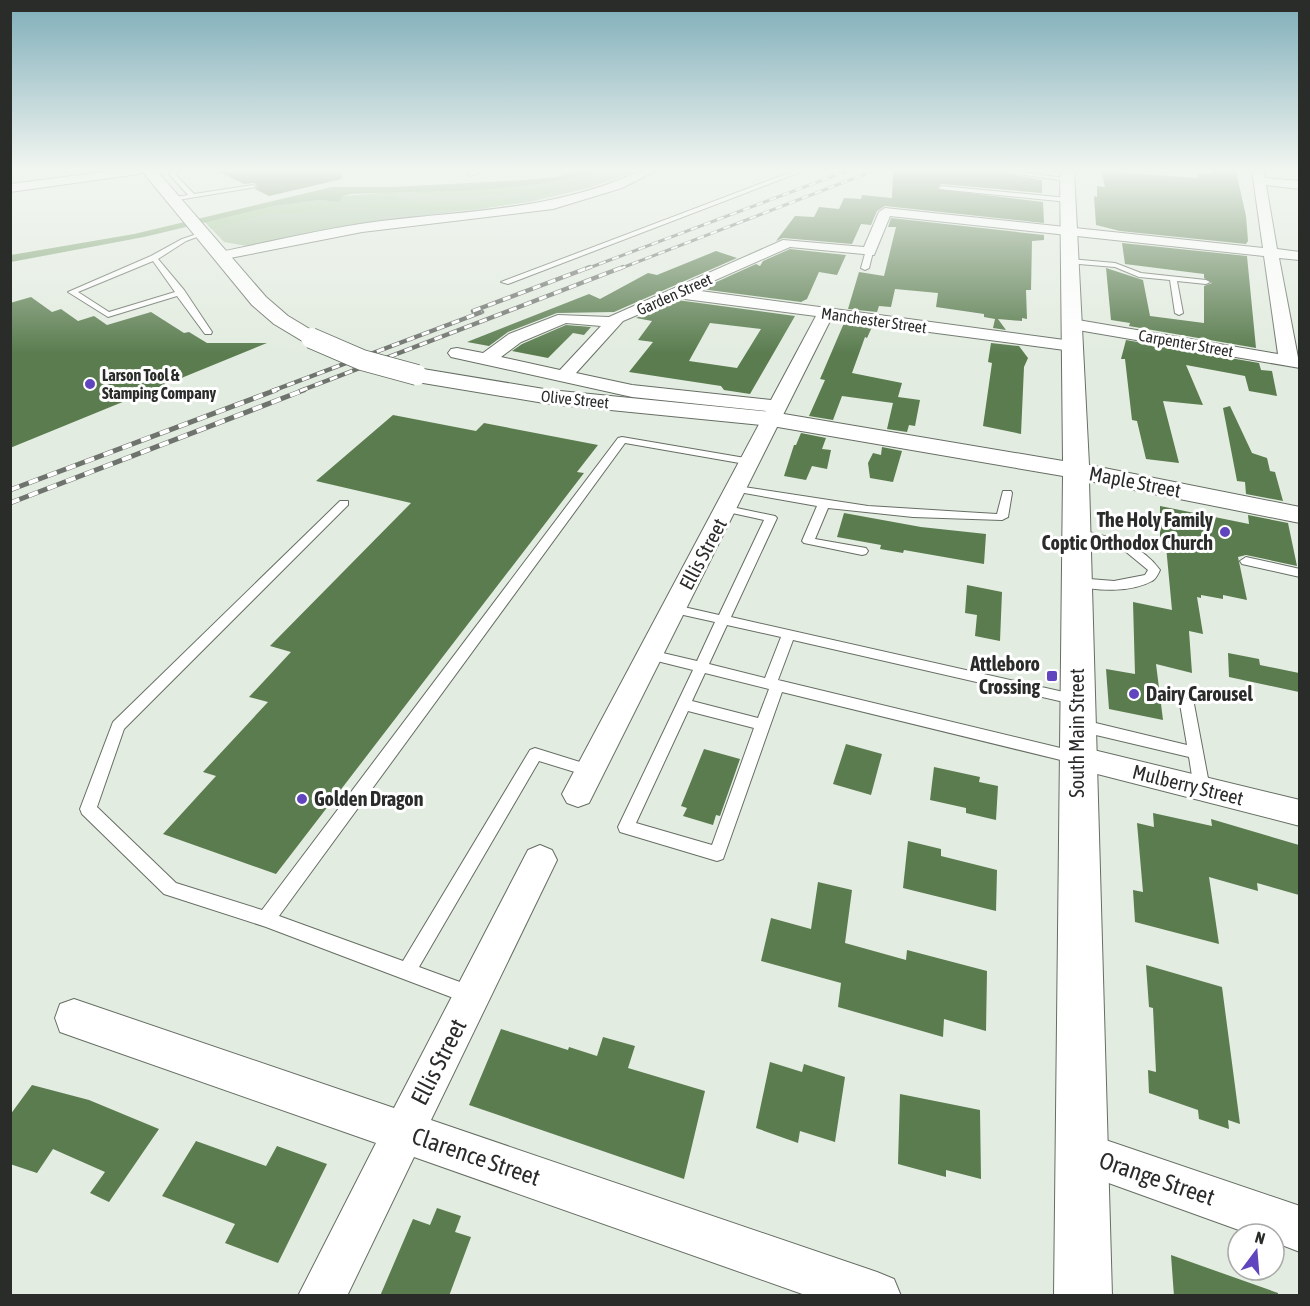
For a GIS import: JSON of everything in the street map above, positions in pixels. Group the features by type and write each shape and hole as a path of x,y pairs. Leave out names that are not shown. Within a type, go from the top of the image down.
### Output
{"main road":[{"name":"Olive Street","path":"200,232 270,311 311,338 363,360 417,375 509,392 775,413 1076,470"},
{"name":"South Main Street","path":"1069,232 1076,470 1083,1296"},
{"name":"Maple Street","path":"1076,470 1299,515"}],"street":[{"path":"220,256 341,232"},
{"path":"869,252 877,232"},
{"path":"1086,232 1299,256"},
{"path":"1268,232 1294,362"},
{"name":"Garden Street","path":"563,377 611,322 788,243 869,252"},
{"name":"Manchester Street","path":"675,293 1072,346"},
{"name":"Ellis Street","path":"585,782 826,313"},
{"path":"486,360 515,338 564,318 611,322"},
{"name":"Carpenter Street","path":"1071,324 1294,362"},
{"name":"Olive Street","path":"457,353 563,377 775,413"},
{"name":"Mulberry Street","path":"1077,727 1202,789 1299,813"},
{"name":"Ellis Street","path":"322,1296 540,860"},
{"name":"Clarence Street","path":"74,1018 878,1296"},
{"name":"Orange Street","path":"1082,1153 1299,1229"}],"lane":[{"path":"181,292 108,315 72,292 154,258 179,243 189,232"},
{"path":"505,282 638,232"},
{"path":"866,268 869,252"},
{"path":"154,258 208,332"},
{"path":"1070,261 1134,270 1139,275 1206,282"},
{"path":"1173,278 1179,313"},
{"path":"266,919 622,440 751,462"},
{"path":"732,499 824,504 878,512 954,517 1002,517 1007,493"},
{"path":"732,499 771,518 724,620 699,667 626,827 717,854 763,725 788,635"},
{"path":"344,503 118,726 88,809 170,889 266,919 472,996"},
{"path":"824,504 808,541 862,551"},
{"path":"1076,532 1129,548 1145,558 1154,570 1150,578 1132,584 1113,586 1077,582"},
{"path":"1246,561 1299,573"},
{"path":"675,609 788,635 1077,727"},
{"path":"650,655 773,685 1077,727 1196,753"},
{"path":"682,704 763,725"},
{"path":"1187,704 1202,789"},
{"path":"407,971 535,754 585,782"}],"shaded area":[{"path":"165,232 11,262 11,255 134,234"},
{"path":"214,232 320,232 247,246 224,242"}],"building":[{"path":"783,232 857,232 852,244 783,238 776,241"},
{"path":"895,232 1017,232 1044,235 1044,240 1032,241 1031,290 1026,290 1027,319 1022,318 1022,321 998,319 1006,330 993,328 995,319 984,317 984,314 936,307 938,293 895,289 891,307 879,306 877,312 848,309 859,272 884,276"},
{"path":"1129,232 1247,232 1246,244"},
{"path":"1122,243 1247,256 1256,348 1129,326 1130,323 1111,320 1106,268 1143,280 1150,316 1204,323 1204,286 1212,283 1204,278 1204,274 1125,264"},
{"path":"790,249 846,255 837,275 819,272 807,299 801,302 701,289 756,264 760,266 763,261"},
{"path":"716,251 737,258 614,312 557,313 508,332 489,346 467,342 589,294 600,299 648,273 657,275"},
{"name":"Larson Tool & Stamping Company","path":"31,297 52,312 61,309 78,321 94,316 107,325 151,312 184,333 189,332 207,343 267,343 10,448 10,303"},
{"path":"677,300 795,316 750,394 724,390 721,386 629,372 653,342 638,340 652,321 636,318","holes":["710,323 761,329 737,368 689,361"]},
{"path":"844,323 872,327 867,338 865,337 852,373 902,383 898,397 920,400 915,426 909,425 907,432 887,429 893,403 842,396 833,420 809,416 825,380 820,379"},
{"path":"566,325 591,327 584,335 573,333 548,358 512,351 522,344"},
{"path":"1126,340 1259,363 1261,370 1272,371 1277,396 1249,391 1245,376 1186,365 1203,405 1163,401 1179,463 1146,459 1137,421 1132,420 1125,359 1121,359"},
{"path":"991,343 1019,346 1028,358 1024,367 1021,434 983,426 992,363 988,362"},
{"path":"1230,406 1252,453 1267,458 1270,471 1275,472 1283,501 1246,494 1245,482 1237,481 1223,408"},
{"path":"393,415 476,431 484,423 598,445 577,472 584,473 276,874 163,834 216,776 203,772 268,702 249,697 291,652 270,646 411,503 316,481"},
{"path":"801,433 826,438 822,449 831,450 827,469 812,466 806,480 784,476 794,445"},
{"path":"882,447 902,451 893,482 870,478 868,463 873,453 881,455"},
{"path":"1160,506 1249,524 1248,515 1288,523 1297,566 1246,555 1238,557 1247,600 1223,595 1223,599 1201,595 1201,598 1197,597 1203,634 1189,631 1192,673 1156,664 1163,720 1109,709 1106,669 1135,674 1133,602 1172,610 1166,546 1160,545"},
{"path":"844,513 921,527 986,534 984,564 904,550 903,553 880,549 881,545 837,537"},
{"path":"967,585 1002,592 1000,641 975,636 977,615 965,613"},
{"path":"1228,653 1259,659 1260,665 1299,673 1299,692 1229,677"},
{"path":"846,744 882,754 871,795 833,784"},
{"path":"704,749 740,759 720,816 716,815 713,825 683,816 687,808 681,806"},
{"path":"934,767 980,777 979,782 998,786 996,820 966,813 966,808 930,800"},
{"path":"1153,813 1212,826 1211,819 1299,845 1299,895 1257,883 1258,891 1209,877 1219,944 1135,922 1133,890 1143,892 1137,823 1154,827"},
{"path":"908,841 941,849 941,856 997,870 996,911 903,888"},
{"path":"818,882 852,890 845,943 906,960 907,950 987,971 986,1031 944,1019 943,1037 838,1007 841,983 761,961 771,918 811,929"},
{"path":"1146,965 1222,987 1240,1124 1228,1120 1229,1129 1199,1119 1198,1110 1149,1093 1148,1070 1156,1072 1153,1008 1149,1007"},
{"path":"501,1029 568,1050 569,1047 597,1056 603,1037 635,1046 628,1068 705,1091 684,1179 469,1105"},
{"path":"770,1062 802,1072 804,1064 845,1077 835,1142 800,1131 798,1143 756,1128"},
{"path":"32,1085 89,1100 159,1129 109,1202 90,1193 105,1172 53,1149 37,1173 10,1164 10,1115"},
{"path":"900,1094 980,1110 981,1179 946,1170 946,1177 898,1164"},
{"path":"196,1141 266,1166 277,1146 327,1164 278,1263 225,1243 235,1224 162,1196"},
{"path":"437,1208 461,1216 455,1232 471,1237 449,1296 380,1296 413,1219 430,1225"},
{"path":"1171,1255 1226,1275 1226,1282 1247,1282 1278,1293 1278,1296 1174,1296"}],"railway":[{"path":"586,269 685,232"},
{"path":"619,269 715,232"},
{"path":"473,311 590,267"},
{"path":"300,391 623,267"},
{"path":"272,391 482,312"},
{"path":"10,490 276,390"},
{"path":"10,503 304,390"}],"place":[{"name":"Larson Tool & Stamping Company","path":"90,384"},
{"name":"The Holy Family Coptic Orthodox Church","path":"1225,532"},
{"name":"Attleboro Crossing","path":"1052,676"},
{"name":"Dairy Carousel","path":"1134,694"},
{"name":"Golden Dragon","path":"302,799"}]}
